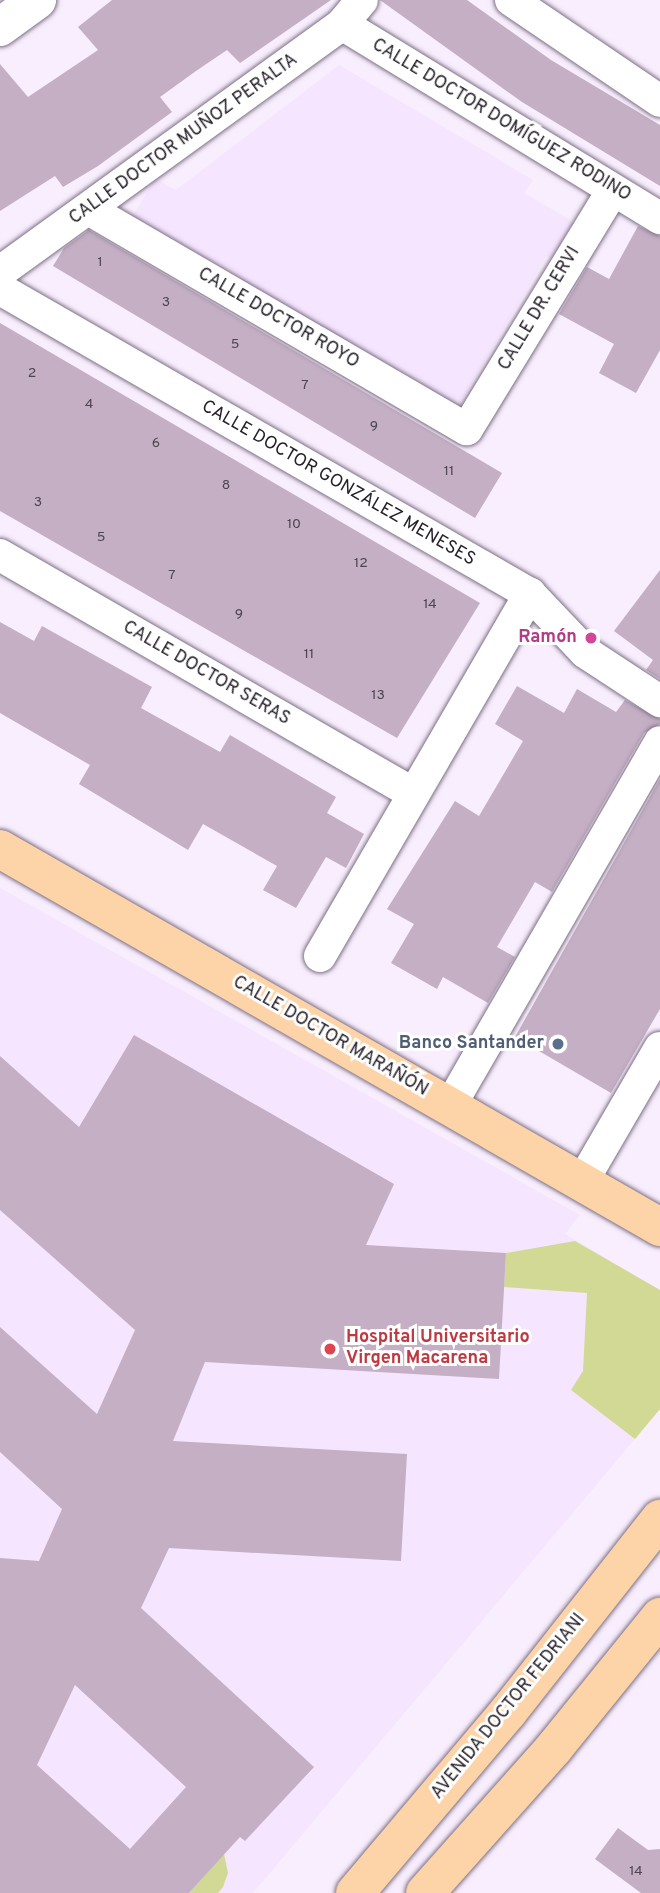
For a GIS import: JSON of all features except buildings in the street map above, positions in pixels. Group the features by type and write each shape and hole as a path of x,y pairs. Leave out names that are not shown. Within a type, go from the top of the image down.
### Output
{"main road":[{"name":"CALLE DOCTOR MARAÑÓN","path":"0,849 660,1227"},
{"name":"AVENIDA DOCTOR FEDRIANI","path":"355,1893 508,1712 660,1519"},
{"path":"425,1893 554,1748 660,1617"}],"street":[{"path":"0,27 37,0"},
{"name":"CALLE DOCTOR MUÑOZ PERALTA","path":"0,272 90,210 342,24 362,0"},
{"path":"511,0 660,101"},
{"name":"CALLE DOCTOR DOMÍGUEZ RODINO","path":"342,24 660,218"},
{"name":"CALLE DR. CERVI","path":"467,429 613,190"},
{"name":"CALLE DOCTOR ROYO","path":"90,210 467,429"},
{"name":"CALLE DOCTOR GONZÁLEZ MENESES","path":"0,289 530,594 585,652 660,701"},
{"name":"CALLE DOCTOR SERAS","path":"0,555 412,793"},
{"path":"320,956 412,793 530,594"},
{"path":"450,1106 660,742"},
{"path":"582,1182 660,1048"}],"shaded area":[{"path":"339,65 533,180 524,193 584,228 563,265 546,256 458,407 131,219 155,179 176,190"},
{"name":"Hospital Universitario Virgen Macarena","path":"0,888 580,1215 565,1234 660,1290 660,1409 253,1893 0,1893"}],"green space":[{"path":"575,1241 660,1290 660,1409 635,1439 571,1390 583,1371 587,1293 504,1287 506,1253"},
{"path":"224,1854 228,1873 218,1893 189,1893"}],"place":[{"name":"Ramón","path":"591,638"},
{"name":"Banco Santander","path":"558,1044"},
{"name":"Hospital Universitario Virgen Macarena","path":"330,1349"}]}
